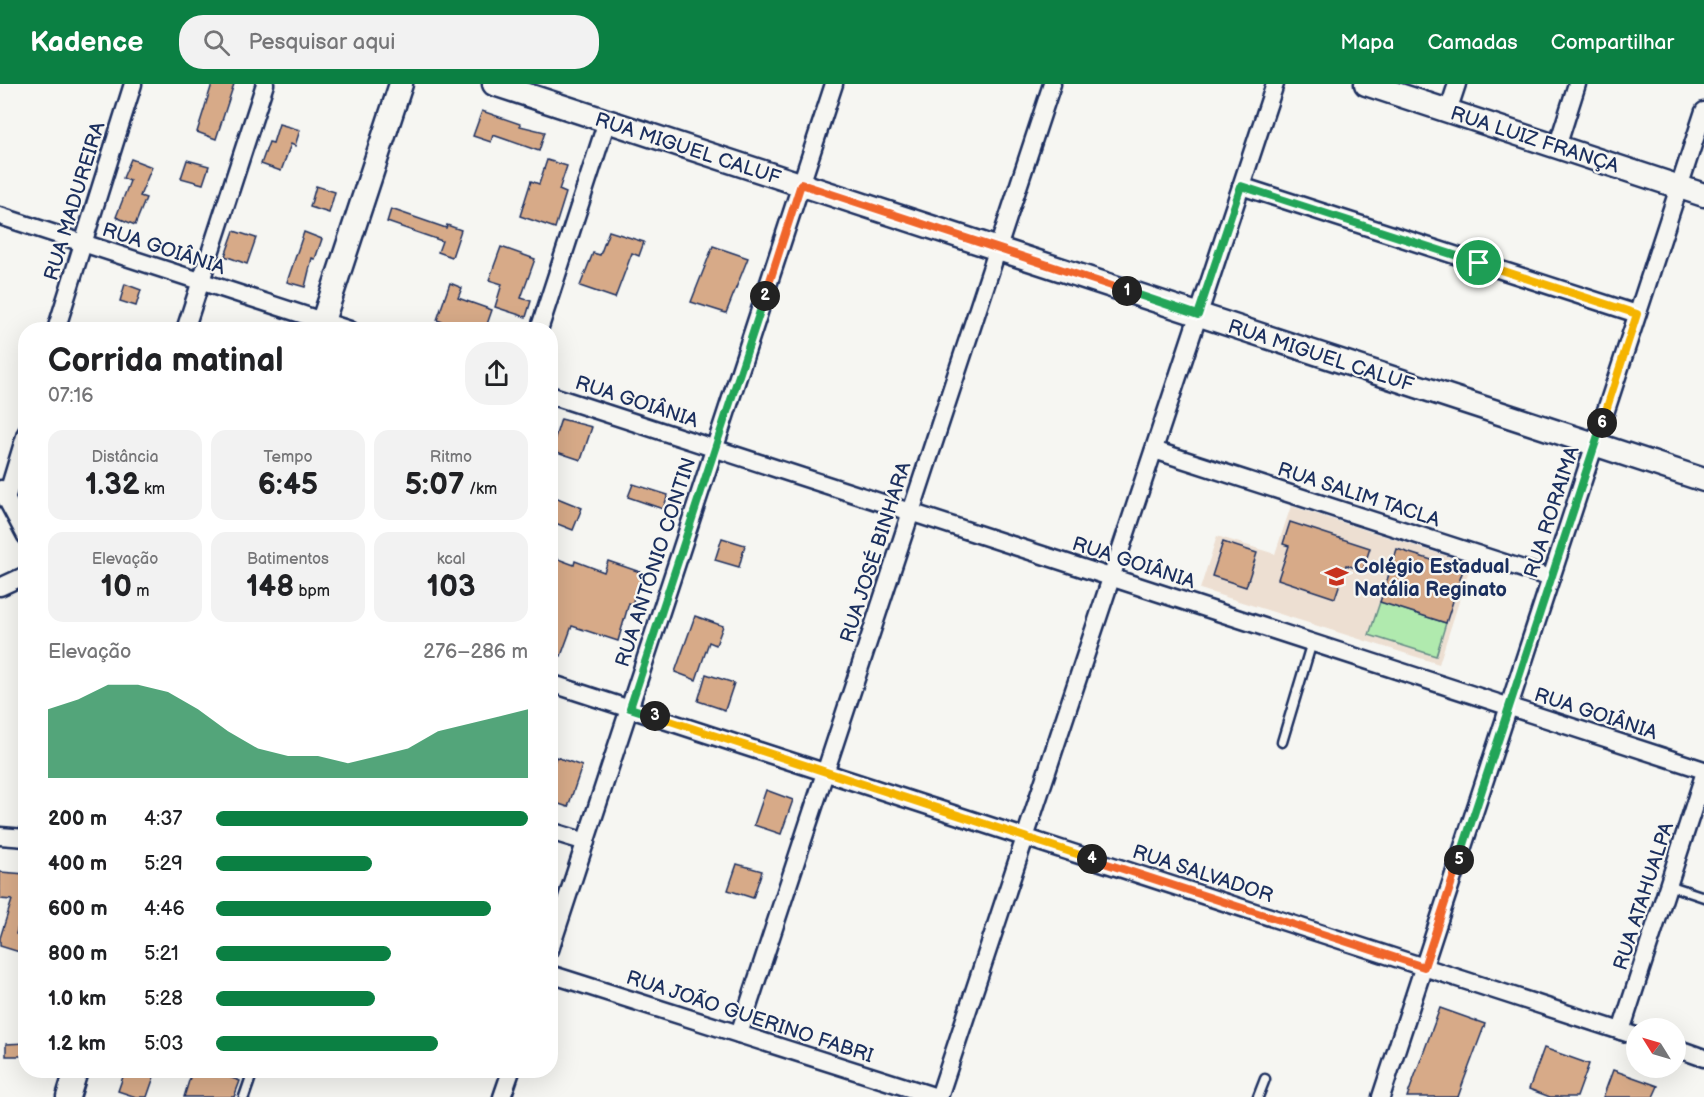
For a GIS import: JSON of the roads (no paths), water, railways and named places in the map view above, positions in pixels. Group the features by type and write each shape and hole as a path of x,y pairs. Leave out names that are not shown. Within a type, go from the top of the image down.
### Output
{"street":[{"name":"RUA MADUREIRA","path":"58,322 133,84"},
{"path":"188,322 265,84"},
{"path":"323,322 401,84"},
{"name":"RUA MIGUEL CALUF","path":"494,84 1704,480"},
{"name":"RUA ANTÔNIO CONTIN","path":"558,926 834,84"},
{"name":"RUA JOSÉ BINHARA","path":"739,1034 1052,84"},
{"path":"938,1097 1275,84"},
{"name":"RUA LUIZ FRANÇA","path":"1366,84 1704,195"},
{"path":"1448,111 1457,84"},
{"path":"1557,147 1577,84"},
{"name":"RUA RORAIMA","path":"1381,1097 1679,187 1700,137 1704,111"},
{"path":"542,322 607,121"},
{"path":"1241,186 1637,314"},
{"name":"RUA GOIÂNIA","path":"0,216 201,282 311,322"},
{"name":"RUA GOIÂNIA","path":"558,398 1704,770"},
{"name":"RUA SALIM TACLA","path":"1154,450 1551,578"},
{"path":"18,454 3,492 18,521"},
{"path":"0,587 18,578"},
{"name":"RUA SALVADOR","path":"558,686 1626,1032"},
{"name":"RUA ATAHUALPA","path":"1633,1018 1668,885 1704,775"},
{"path":"558,833 586,842"},
{"path":"0,836 18,837"},
{"name":"RUA JOÃO GUERINO FABRI","path":"558,977 938,1097"},
{"path":"1686,1052 1704,1058"},
{"path":"68,1097 74,1078"},
{"path":"502,1097 509,1078"}],"lane":[{"path":"1282,742 1312,642"},
{"path":"1668,885 1704,897"},
{"path":"244,1097 251,1078"},
{"path":"1258,1097 1265,1079"}],"place":[{"name":"Colégio Estadual Natália Reginato","path":"1336,577"}]}
